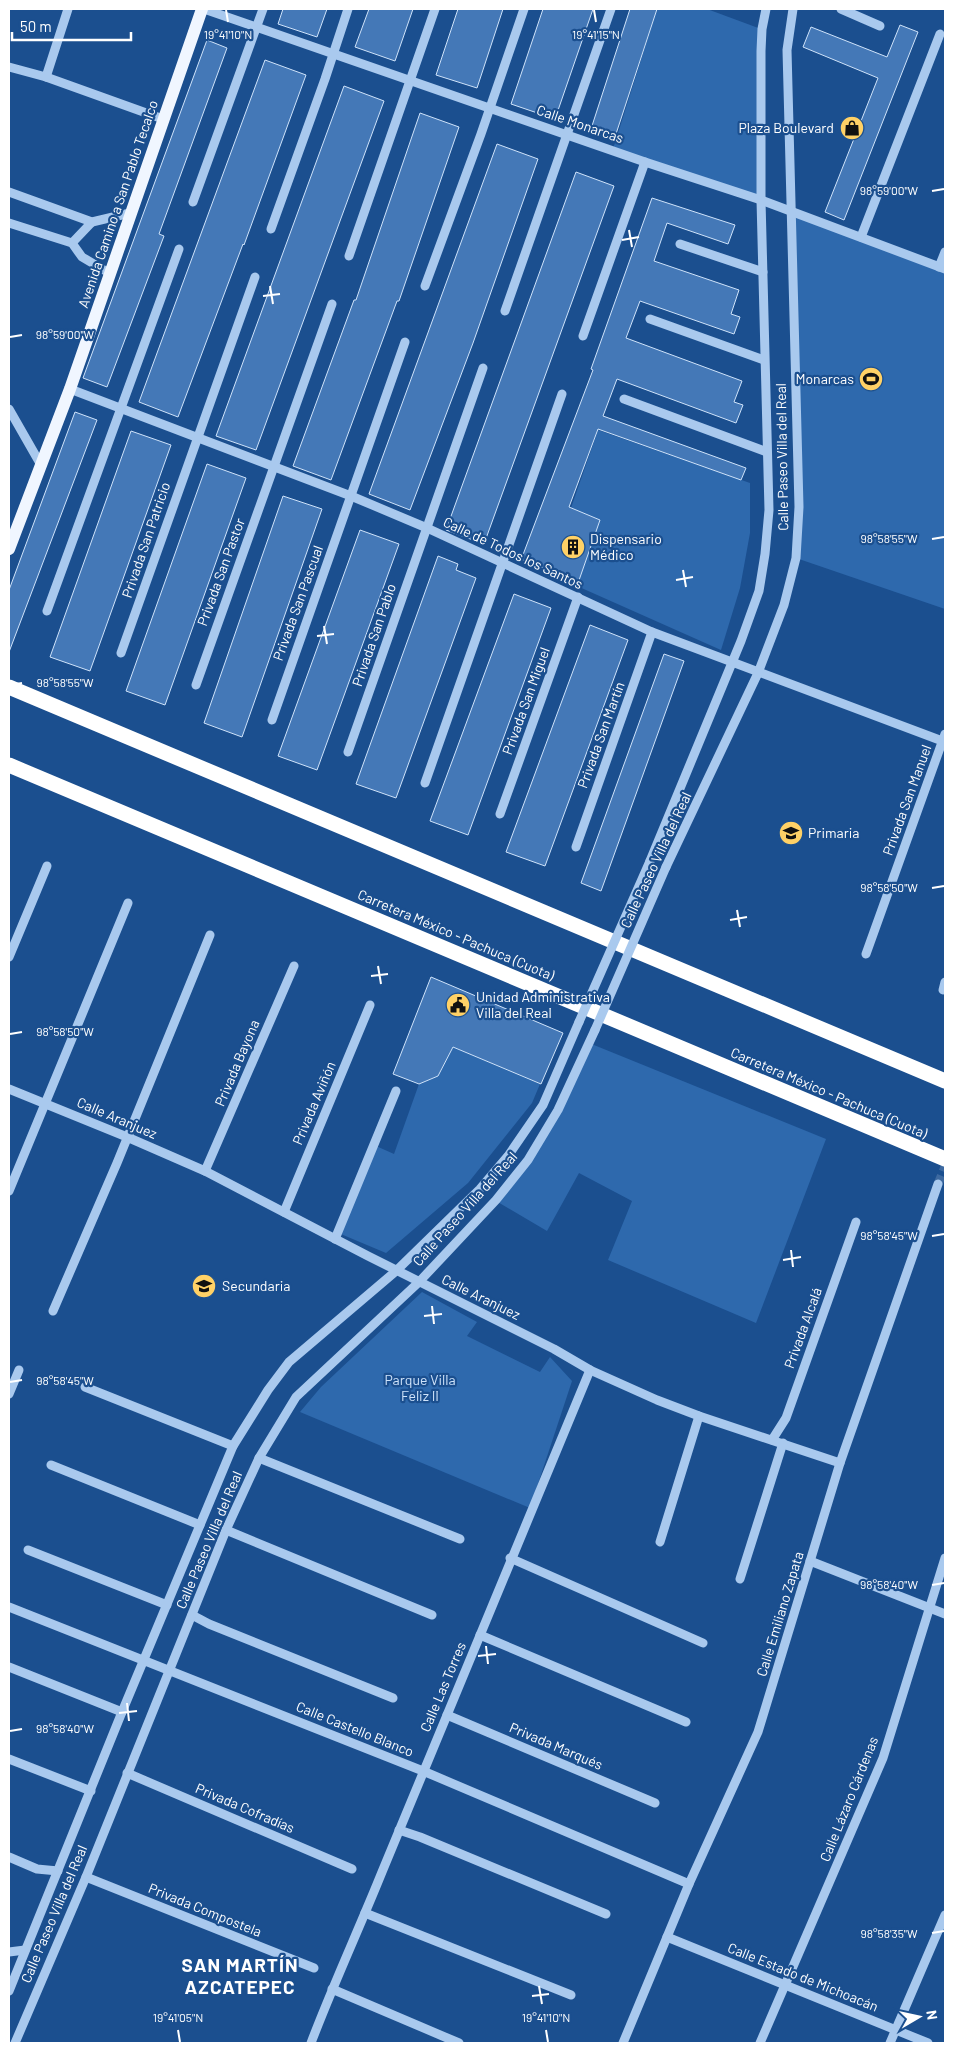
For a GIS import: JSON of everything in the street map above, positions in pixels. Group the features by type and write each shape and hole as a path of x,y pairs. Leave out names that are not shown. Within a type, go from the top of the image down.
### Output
{"highway":[{"path":"9,687 945,1081"},
{"name":"Carretera México - Pachuca (Cuota)","path":"9,765 945,1159"}],"main road":[{"name":"Avenida Camino a San Pablo Tecalco","path":"9,550 70,389 130,213 203,9"}],"street":[{"path":"46,77 68,9"},
{"name":"Calle Monarcas","path":"203,9 257,26 645,162 790,210 942,268"},
{"path":"194,202 263,9"},
{"path":"271,229 348,9"},
{"path":"349,256 435,9"},
{"path":"425,286 524,9"},
{"path":"505,311 611,9"},
{"name":"Calle Paseo Villa del Real","path":"9,1991 122,1712 233,1446 268,1390 290,1362 396,1271 480,1189 508,1156 543,1105 650,861 759,591 769,510 761,200 761,51 762,28 766,9"},
{"name":"Calle Paseo Villa del Real","path":"15,2043 86,1877 226,1530 259,1458 296,1397 419,1282 496,1200 528,1160 558,1110 666,867 758,673 784,605 796,558 799,507 787,50 793,9"},
{"path":"840,9 880,26"},
{"path":"860,237 940,34"},
{"path":"9,67 46,77 163,119"},
{"path":"583,336 645,162"},
{"path":"9,192 92,222"},
{"path":"72,243 92,222 130,213"},
{"path":"9,223 72,243 82,257 109,273"},
{"path":"680,244 762,272"},
{"path":"47,611 179,249"},
{"path":"942,268 945,252"},
{"name":"Privada San Patricio","path":"121,653 255,277"},
{"name":"Privada San Pastor","path":"196,685 332,304"},
{"path":"650,319 764,360"},
{"name":"Privada San Pascual","path":"272,720 405,342"},
{"name":"Privada San Pablo","path":"348,752 483,368"},
{"name":"Calle de Todos los Santos","path":"70,389 351,496 428,528 652,632 758,673 944,739"},
{"path":"425,783 562,394"},
{"path":"624,399 767,452"},
{"path":"9,408 42,465"},
{"name":"Privada San Miguel","path":"500,814 578,598"},
{"name":"Privada San Martín","path":"576,847 652,632"},
{"name":"Privada San Manuel","path":"866,954 944,739"},
{"path":"9,957 47,866"},
{"path":"9,1190 128,903"},
{"path":"53,1311 210,935"},
{"name":"Privada Bayona","path":"205,1171 294,966"},
{"name":"Privada Aviñón","path":"284,1212 370,1004"},
{"name":"Calle Aranjuez","path":"9,1089 205,1171 396,1271 545,1344 590,1370 657,1400 699,1416 840,1463"},
{"path":"336,1239 396,1091"},
{"name":"Calle Emiliano Zapata","path":"623,2043 689,1884 758,1732 840,1463 938,1184"},
{"name":"Privada Alcalá","path":"772,1440 786,1418 856,1222"},
{"path":"9,1394 19,1370"},
{"name":"Calle Las Torres","path":"311,2043 510,1558 590,1370"},
{"path":"85,1387 233,1446"},
{"path":"660,1542 699,1416"},
{"path":"740,1579 783,1443"},
{"path":"259,1458 460,1539"},
{"path":"51,1465 200,1525"},
{"path":"226,1530 432,1615"},
{"path":"28,1550 167,1605"},
{"path":"510,1558 703,1643"},
{"name":"Calle Lázaro Cárdenas","path":"760,2043 883,1758 945,1558"},
{"path":"810,1561 945,1614"},
{"name":"Calle Castello Blanco","path":"9,1606 423,1771 689,1884"},
{"path":"192,1615 209,1624 393,1698"},
{"path":"480,1635 686,1722"},
{"path":"9,1667 122,1712"},
{"name":"Privada Marqués","path":"447,1715 655,1803"},
{"path":"9,1759 91,1791"},
{"name":"Privada Cofradías","path":"127,1773 352,1869"},
{"path":"399,1830 606,1914"},
{"path":"9,1858 36,1869 58,1871"},
{"name":"Privada Compostela","path":"86,1877 314,1968"},
{"path":"365,1914 571,1995"},
{"path":"890,2043 945,1915"},
{"name":"Calle Estado de Michoacán","path":"667,1937 928,2043"},
{"path":"9,1952 25,1950"},
{"path":"332,1989 459,2043"}],"green space":[{"path":"657,9 707,9 761,29 760,199 613,149"},
{"name":"Monarcas","path":"795,213 945,269 945,609 796,558"},
{"path":"598,430 750,483 750,533 740,588 721,650 577,586 600,520 571,508"},
{"path":"589,1043 826,1139 756,1323 608,1260 632,1201 579,1173 547,1231 496,1201 528,1161"},
{"path":"453,1047 540,1084 532,1103 468,1183 386,1253 336,1232 376,1146 394,1154 419,1084 438,1076"},
{"name":"Parque Villa Feliz II","path":"422,1292 477,1322 467,1336 540,1372 550,1357 572,1381 530,1508 300,1412 321,1387"}],"building":[{"path":"283,9 327,9 317,37 278,24"},
{"path":"369,9 413,9 395,61 355,47"},
{"path":"458,9 503,9 477,88 436,75"},
{"path":"543,9 593,9 555,119 511,104"},
{"path":"630,9 657,9 614,140 590,132"},
{"path":"900,25 918,32 844,220 825,212 878,78 803,47 811,27 887,57"},
{"path":"207,40 227,48 159,234 164,236 107,387 83,378"},
{"path":"265,60 306,75 244,245 178,417 139,402"},
{"path":"344,86 384,101 256,450 216,436"},
{"path":"420,113 459,127 399,301 397,301 331,480 293,466 354,300 356,300"},
{"path":"497,144 538,159 473,343 410,510 369,494"},
{"path":"576,172 614,186 484,544 446,530"},
{"path":"652,198 735,225 728,244 667,223 654,261 739,290 731,314 740,317 734,334 640,301 626,338 742,381 734,402 743,405 736,423 617,379 603,416 746,468 741,480 598,429 569,507 600,520 577,586 544,574 546,569 521,560 593,370 591,369"},
{"path":"75,412 97,420 9,652 9,590"},
{"path":"131,431 171,445 90,671 50,657"},
{"path":"207,464 246,478 165,705 126,691"},
{"path":"283,496 322,509 242,737 204,723"},
{"path":"360,530 399,544 317,770 278,756"},
{"path":"438,556 458,564 456,570 476,578 396,798 356,784"},
{"path":"514,594 551,608 468,835 430,821"},
{"path":"590,625 628,640 545,866 506,852"},
{"path":"664,654 684,661 601,891 581,883"},
{"name":"Unidad Administrativa Villa del Real","path":"431,977 563,1033 541,1084 453,1047 438,1076 419,1084 393,1074"}],"tunnel":[{"path":"938,1184 945,1167"}],"place":[{"name":"Plaza Boulevard","path":"852,128"},
{"name":"Monarcas","path":"871,379"},
{"name":"Dispensario Médico","path":"573,547"},
{"name":"Primaria","path":"791,833"},
{"name":"Unidad Administrativa Villa del Real","path":"458,1005"},
{"name":"Secundaria","path":"204,1286"}],"district":[{"name":"SAN MARTÍN AZCATEPEC","path":"240,1976"}]}
